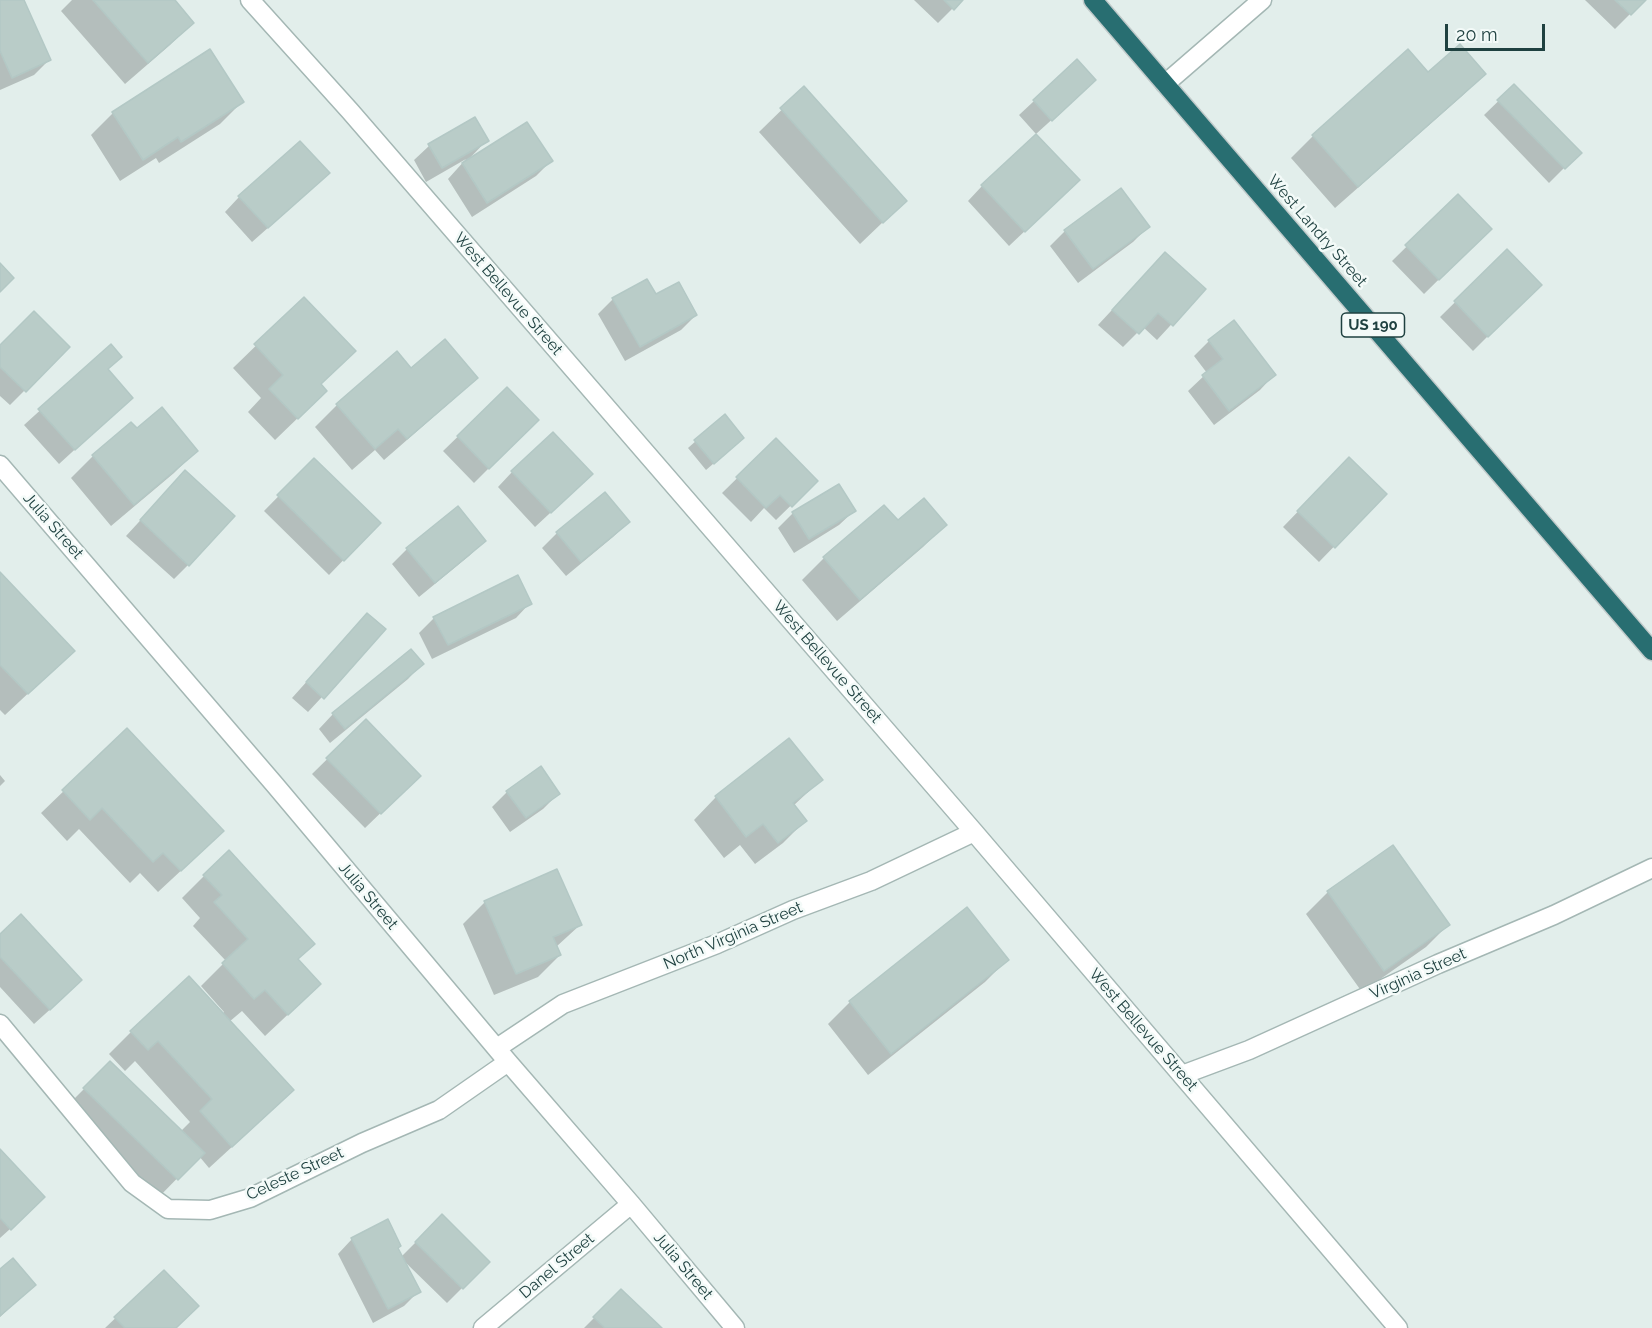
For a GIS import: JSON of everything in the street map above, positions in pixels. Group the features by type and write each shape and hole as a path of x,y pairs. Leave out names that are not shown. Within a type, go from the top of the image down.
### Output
{"highway":[{"name":"West Landry Street","path":"1092,0 1652,651"}],"street":[{"name":"West Bellevue Street","path":"250,0 350,111 974,832 1398,1328"},
{"path":"1165,84 1262,0"},
{"name":"Julia Street","path":"0,465 735,1328"},
{"name":"North Virginia Street","path":"502,1055 563,1004 717,944 793,910 871,880 974,832"},
{"name":"Virginia Street","path":"1182,1075 1249,1050 1438,964 1554,915 1652,868"},
{"name":"Celeste Street","path":"0,1024 132,1183 168,1209 210,1210 250,1198 362,1143 439,1110 502,1055"},
{"name":"Danel Street","path":"483,1328 631,1204"}],"building":[{"path":"0,0 24,0 51,60 12,78 0,51"},
{"path":"93,0 175,0 194,23 148,63"},
{"path":"944,0 963,0 954,10"},
{"path":"1615,0 1646,0 1631,15"},
{"path":"1460,44 1486,74 1358,187 1312,135 1408,49 1428,72"},
{"path":"210,49 244,102 181,142 178,137 143,160 112,112"},
{"path":"1077,59 1096,80 1052,121 1033,100"},
{"path":"1514,84 1582,153 1565,169 1497,100"},
{"path":"804,86 907,201 883,223 780,108"},
{"path":"475,117 489,141 442,168 428,144"},
{"path":"527,122 553,161 487,203 462,163"},
{"path":"1036,134 1080,180 1025,232 981,185"},
{"path":"300,141 330,173 268,228 238,196"},
{"path":"1121,188 1150,227 1093,269 1064,230"},
{"path":"1458,194 1492,229 1439,280 1405,245"},
{"path":"1507,249 1542,285 1488,337 1454,301"},
{"path":"1165,252 1206,289 1173,326 1158,313 1139,334 1112,310"},
{"path":"0,263 14,278 0,292"},
{"path":"647,279 656,294 679,282 697,315 640,347 612,298"},
{"path":"304,297 356,351 321,384 327,391 298,419 269,389 283,375 254,344"},
{"path":"34,311 70,347 26,392 0,367 0,345"},
{"path":"1234,320 1276,375 1229,411 1202,375 1223,359 1208,340"},
{"path":"445,339 478,378 407,439 398,429 375,449 336,404 397,351 411,368"},
{"path":"111,344 122,357 108,369 133,398 75,450 38,409"},
{"path":"507,387 539,420 489,469 457,436"},
{"path":"162,407 198,451 134,505 92,455 131,422 137,428"},
{"path":"725,414 744,438 714,464 694,440"},
{"path":"553,432 593,474 551,513 511,471"},
{"path":"776,438 818,481 792,507 780,495 766,508 736,477"},
{"path":"1349,457 1387,494 1335,548 1297,511"},
{"path":"314,458 381,523 344,561 277,495"},
{"path":"185,470 235,516 189,566 140,520"},
{"path":"839,484 856,511 809,539 792,512"},
{"path":"605,492 630,522 581,562 556,532"},
{"path":"924,498 947,525 860,600 823,557 884,505 898,520"},
{"path":"458,506 486,541 435,583 406,548"},
{"path":"0,572 75,651 28,694 0,665"},
{"path":"518,575 532,604 448,645 433,617"},
{"path":"367,613 386,629 324,699 306,682"},
{"path":"411,649 424,664 345,729 332,713"},
{"path":"366,719 421,776 381,814 326,758"},
{"path":"127,728 224,831 181,871 163,853 153,862 102,808 90,820 62,790"},
{"path":"789,738 823,780 793,803 807,821 778,843 763,824 746,837 715,796"},
{"path":"541,766 560,794 526,818 506,791"},
{"path":"1393,845 1450,925 1384,971 1327,891"},
{"path":"229,850 315,944 298,959 321,984 288,1015 265,990 254,999 222,963 248,939 214,902 222,895 203,875"},
{"path":"557,869 582,925 553,937 561,955 516,974 484,901"},
{"path":"967,907 1009,960 891,1054 849,1001"},
{"path":"21,914 82,980 50,1010 0,957 0,934"},
{"path":"189,976 294,1090 232,1147 200,1111 212,1099 158,1041 148,1050 130,1031"},
{"path":"110,1061 205,1153 178,1180 83,1088"},
{"path":"0,1149 45,1197 11,1230 0,1218"},
{"path":"442,1214 490,1262 463,1289 415,1242"},
{"path":"388,1219 401,1246 398,1248 421,1292 388,1309 351,1238"},
{"path":"13,1258 36,1285 0,1316 0,1269"},
{"path":"164,1270 199,1306 176,1328 125,1328 114,1317"},
{"path":"621,1289 662,1328 605,1328 593,1317"}]}
